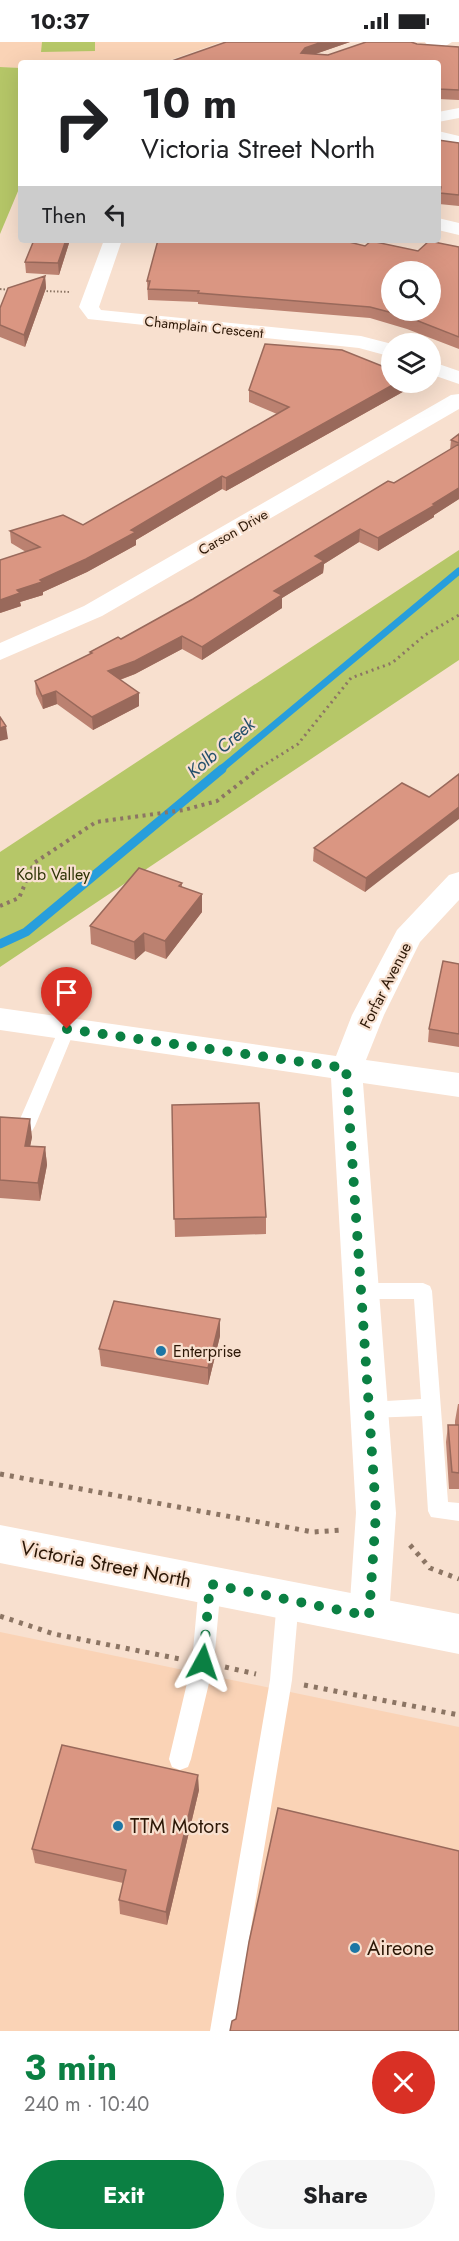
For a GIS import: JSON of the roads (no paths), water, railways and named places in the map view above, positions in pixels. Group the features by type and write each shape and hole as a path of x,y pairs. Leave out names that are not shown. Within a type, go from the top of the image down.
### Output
{"main road":[{"name":"Victoria Street North","path":"0,1544 459,1634"}],"street":[{"path":"433,42 444,42"},
{"path":"441,116 459,113"},
{"path":"441,137 459,141"},
{"name":"Champlain Crescent","path":"112,243 89,307 95,315 361,342 381,348"},
{"path":"441,371 459,378"},
{"name":"Carson Drive","path":"0,652 93,611 459,400"},
{"name":"Forfar Avenue","path":"369,1616 376,1513 346,1068 368,1015 408,938 459,882"},
{"path":"0,1019 459,1084"}],"lane":[{"path":"26,1126 67,1029"},
{"path":"361,1291 423,1291 438,1511 459,1512"},
{"path":"369,1410 431,1407"},
{"path":"180,1759 203,1662 210,1584"},
{"path":"222,2031 281,1680 288,1600"}],"waterway":[{"name":"Kolb Creek","path":"220,770 459,571"},
{"name":"Kolb Creek","path":"0,944 26,932 222,769"}],"place":[{"name":"Enterprise","path":"161,1351"},
{"name":"TTM Motors","path":"118,1826"},
{"name":"Aireone","path":"355,1948"}],"park label":[{"name":"Kolb Valley","path":"53,874"}]}
